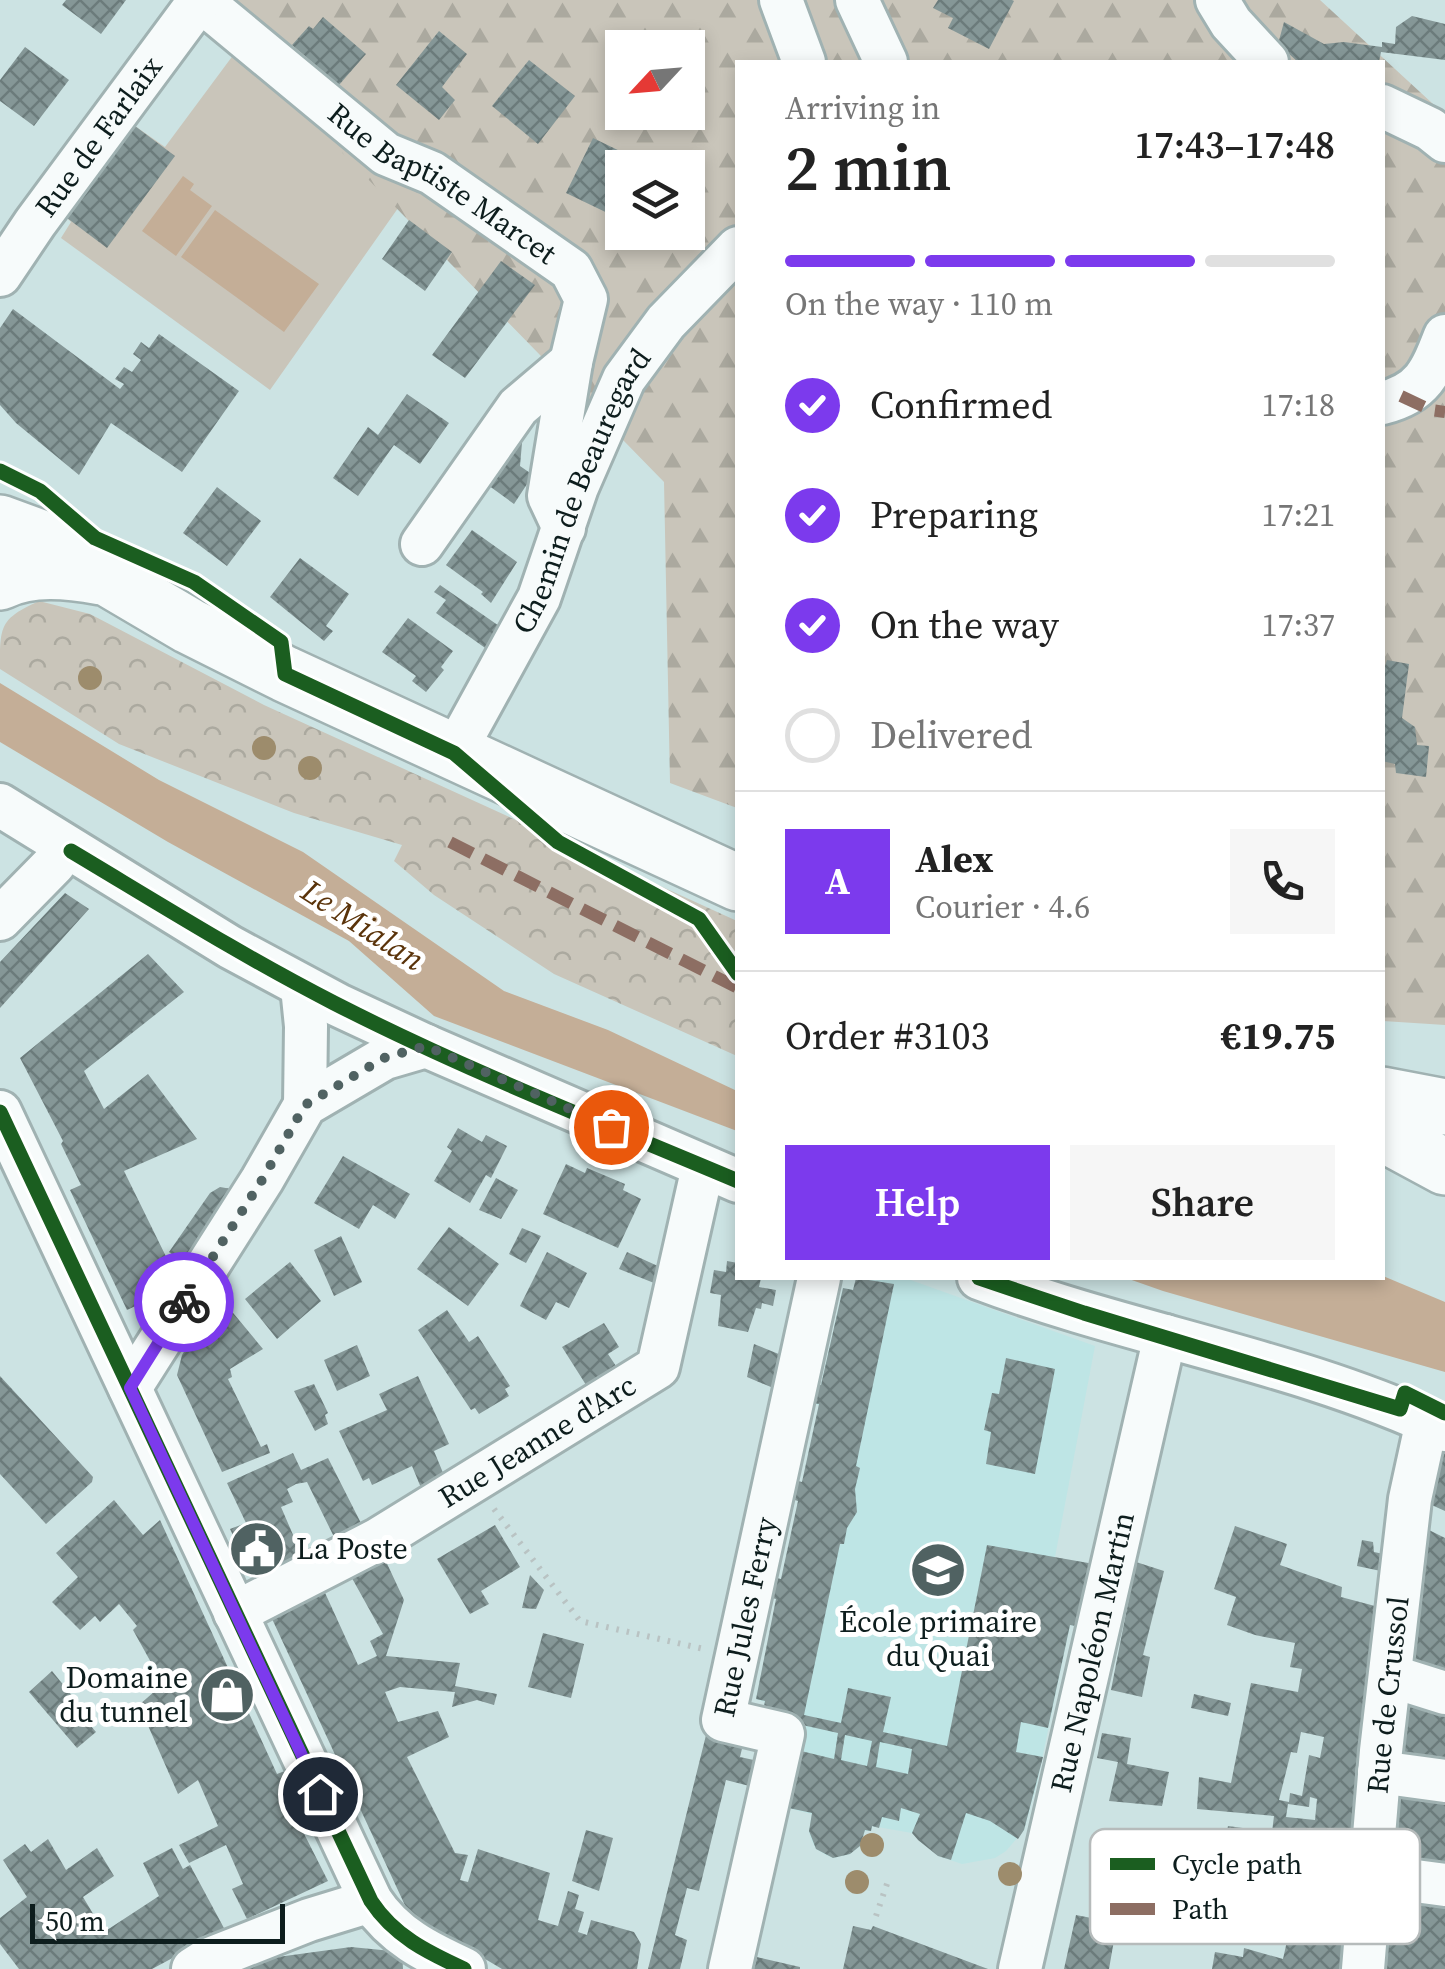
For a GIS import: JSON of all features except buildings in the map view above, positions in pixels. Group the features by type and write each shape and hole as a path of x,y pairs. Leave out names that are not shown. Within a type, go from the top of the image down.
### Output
{"main road":[{"path":"0,523 38,537 221,642 735,882"},
{"path":"0,582 19,574 43,572 104,577"},
{"path":"1385,1096 1445,1106"},
{"path":"1385,1135 1445,1167"}],"street":[{"name":"Rue de Farlaix","path":"0,275 200,0"},
{"name":"Rue Baptiste Marcet","path":"200,0 386,154 432,173 571,270 586,299 571,362 549,496 564,528"},
{"path":"781,0 803,60"},
{"path":"856,0 885,60"},
{"path":"1216,0 1265,60"},
{"path":"1385,107 1430,129 1445,141"},
{"name":"Chemin de Beauregard","path":"454,753 539,598 576,486 624,379 666,322 735,251"},
{"path":"1385,402 1416,388 1430,376 1445,336"},
{"path":"422,544 518,407 571,362"},
{"path":"0,805 302,986 426,1046 720,1174"},
{"path":"0,919 54,864 63,846"},
{"path":"130,1388 305,1105 302,986"},
{"path":"305,1105 384,1058 426,1046"},
{"path":"0,1112 371,1902 406,1940 464,1969"},
{"name":"Rue Jeanne d'Arc","path":"234,1614 379,1540 658,1367 720,1174"},
{"name":"Rue Jules Ferry","path":"730,1969 783,1734 723,1720 819,1280"},
{"path":"985,1280 1364,1396 1436,1426"},
{"name":"Rue Napoléon Martin","path":"1020,1969 1164,1336"},
{"name":"Rue de Crussol","path":"1374,1829 1410,1500 1436,1426"},
{"path":"1391,1676 1445,1694"},
{"path":"1379,1772 1445,1780"},
{"path":"1420,1882 1445,1886"},
{"path":"193,1969 309,1920 371,1902"},
{"name":"Rue de Crussol","path":"1363,1969 1365,1944"}],"path":[{"path":"472,1481 580,1621 736,1656"},
{"path":"876,1916 889,1878"}],"shaded area":[{"name":"École primaire du Quai","path":"856,1280 911,1280 1095,1346 1055,1557 1081,1627 1070,1625 1024,1830 995,1858 962,1864 938,1856 912,1833 872,1826 850,1854 833,1858 816,1849 809,1831 812,1814 784,1807 802,1726 762,1716 765,1702 756,1699 819,1405 805,1402 821,1385 843,1288 853,1290"}],"green space":[{"path":"193,0 1320,0 1445,115 1445,1025 1385,1021 1385,60 735,60 735,807 670,783 664,482"},
{"path":"234,54 415,184 270,390 61,238 71,222 67,218 93,182 85,174 99,154 109,160 135,126 165,147"},
{"path":"39,601 90,614 264,705 735,920 735,1055 554,974 434,895 394,861 402,845 294,813 119,744 0,669 2,633 16,613"}],"water":[{"path":"183,176 194,184 190,190 212,206 176,256 142,231"},
{"path":"215,210 319,284 284,332 181,257"},
{"name":"Le Mialan","path":"0,683 159,780 303,852 504,991 608,1030 735,1090 735,1130 434,1016 349,941 168,842 0,742"},
{"path":"1385,1277 1445,1302 1445,1372 1132,1280 1385,1280"}],"marked path":[{"path":"1401,396 1445,412"},
{"path":"450,842 735,986"}],"cycle path":[{"path":"0,471 40,491 95,538 194,582 281,642 285,674 454,753 558,842 699,919 735,970"},
{"path":"71,851 267,967 383,1028 735,1180"},
{"path":"0,1112 371,1901 401,1933 464,1969"},
{"path":"985,1280 1400,1409 1405,1393 1445,1413"}],"way so far":[{"path":"184,1302 305,1105 384,1058 426,1046 611,1127"}],"place":[{"name":"La Poste","path":"257,1549"},
{"name":"École primaire du Quai","path":"938,1570"},
{"name":"Domaine du tunnel","path":"227,1695"}],"route":[{"path":"184,1302 130,1388 320,1794"}]}
